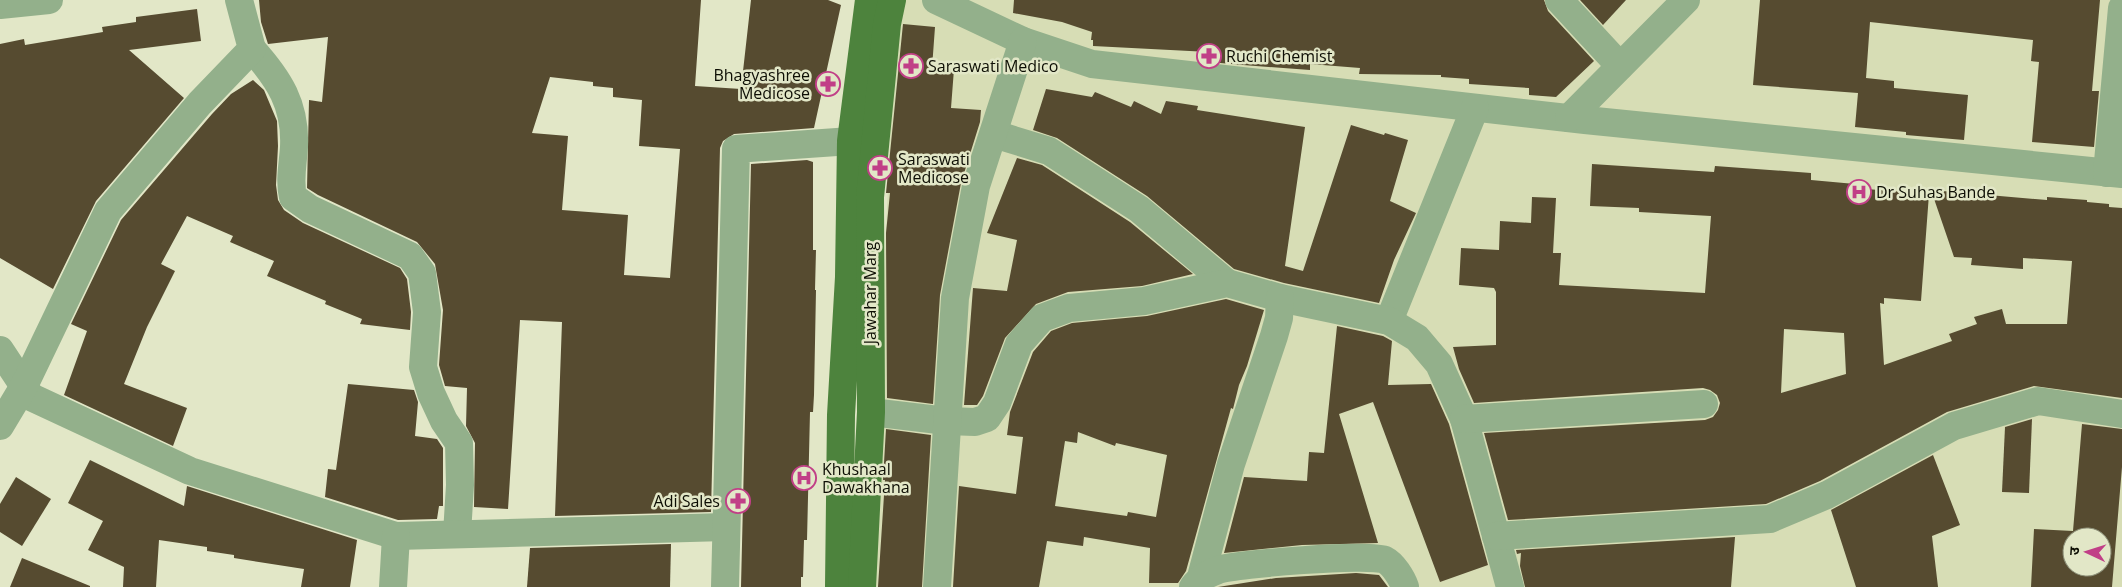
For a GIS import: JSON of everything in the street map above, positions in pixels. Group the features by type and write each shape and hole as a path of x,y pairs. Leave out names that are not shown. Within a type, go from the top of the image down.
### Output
{"main road":[{"name":"Jawahar Marg","path":"839,587 841,415 849,277 851,141 869,0"},
{"name":"Jawahar Marg","path":"862,587 871,412 870,197 887,24 892,0"}],"street":[{"path":"0,5 49,0"},
{"path":"239,0 252,49 273,72 286,97 292,115 294,144 290,185 293,197 310,209 410,256 422,272 427,312 422,367 444,421 459,443 460,485 457,534"},
{"path":"936,0 1023,41 1092,64 1475,108 2114,174 2122,8"},
{"path":"1559,0 1620,66"},
{"path":"1569,118 1686,0"},
{"path":"937,587 955,298 976,186 1023,41"},
{"path":"0,426 24,386 108,211 200,103 252,49"},
{"path":"1389,321 1475,108"},
{"path":"994,134 1049,151 1065,161 1139,209 1227,283 1280,298 1389,321 1409,331 1428,349 1440,364 1464,419 1510,587"},
{"path":"725,587 736,148 851,141"},
{"path":"871,412 946,421 975,422 987,418 998,403 1019,344 1042,318 1069,308 1144,301 1227,283"},
{"path":"1197,582 1231,464 1274,336 1279,318 1280,298"},
{"path":"0,350 31,397 190,471 396,536 726,527"},
{"path":"1496,536 1770,519 1827,495 1954,426 2038,401 2122,414"},
{"path":"1464,419 1704,404"},
{"path":"394,587 396,536"},
{"path":"1197,582 1220,570 1309,560 1366,557 1384,560 1396,571 1405,587"}],"shaded area":[{"path":"901,0 2122,0 2122,587 870,587 895,29"}],"building":[{"path":"259,0 701,0 695,86 741,89 751,0 828,0 841,5 814,128 734,134 723,141 720,148 711,512 555,516 562,322 520,320 508,509 474,507 475,443 466,426 467,388 445,386 439,365 443,310 435,264 417,242 307,188 309,100 322,102 328,37 268,44 261,22","holes":["550,77 593,82 593,86 613,88 613,97 642,100 639,146 680,149 670,278 624,275 628,215 562,210 568,136 532,133"]},
{"path":"1014,0 1544,0 1548,11 1594,61 1556,97 1529,95 1529,88 1469,84 1469,79 1441,77 1441,75 1359,74 1360,68 1310,64 1310,70 1209,62 1209,52 1093,46 1093,40 1091,40 1092,32 1062,22 1013,13"},
{"path":"1580,0 1626,0 1603,25"},
{"path":"1760,0 2100,0 2092,91 2099,91 2094,147 2032,142 2039,62 2031,61 2033,40 1870,22 1866,78 1894,81 1894,88 1968,95 1964,140 1906,135 1906,132 1855,127 1858,93 1753,85"},
{"path":"197,9 201,41 129,50 184,98 96,201 53,289 0,258 0,44 24,39 25,45 103,32 102,27 136,22 136,17"},
{"path":"903,24 935,27 932,68 954,69 951,108 981,110 980,122 961,183 940,295 933,404 887,398 886,233 890,193 886,193"},
{"path":"253,80 264,90 277,121 276,185 278,200 284,210 303,223 400,268 407,279 411,312 410,330 360,324 362,319 325,304 326,301 267,276 274,261 230,242 233,236 187,216 161,264 175,271 147,327 124,384 187,408 173,446 64,395 87,331 71,324 121,220 212,114 231,94"},
{"path":"1046,89 1092,97 1095,92 1131,107 1134,101 1161,114 1166,101 1198,106 1197,110 1305,127 1285,266 1303,271 1351,125 1408,140 1390,201 1416,213 1394,260 1379,303 1284,283 1234,269 1147,196 1057,138 1033,130"},
{"path":"1017,158 1042,165 1130,222 1193,274 1142,286 1068,292 1036,304 1005,338 983,396 977,405 964,405 973,288 1007,291 1017,240 987,233"},
{"path":"807,160 813,162 813,250 816,250 816,290 814,395 813,412 810,412 807,540 804,540 803,577 801,577 801,587 741,587 751,164"},
{"path":"1592,164 1714,172 1715,166 1811,173 1811,180 1855,184 1854,188 1929,194 1921,301 1884,298 1884,304 1880,303 1884,365 1952,341 1949,334 1977,324 1974,317 2002,309 2006,324 2067,324 2072,261 2023,258 2023,269 1971,265 1972,258 1954,257 1931,190 2047,200 2047,197 2087,200 2087,202 2109,204 2109,207 2122,208 2122,398 2034,386 1947,412 1820,481 1766,504 1508,520 1484,433 1705,420 1713,417 1720,403 1717,395 1703,388 1474,403 1459,369 1453,347 1496,345 1496,292 1494,288 1459,285 1461,248 1499,250 1500,221 1531,223 1532,197 1556,198 1553,253 1561,253 1559,285 1705,293 1711,216 1639,212 1639,208 1590,206","holes":["1784,329 1844,333 1846,374 1781,393"]},
{"path":"1226,299 1264,310 1233,409 1231,408 1186,571 1178,583 1149,583 1150,548 1084,537 1083,546 1047,541 1039,587 953,587 959,486 1016,494 1023,437 1007,435 1010,412 1033,352 1051,331 1072,323 1147,316","holes":["1078,432 1115,446 1116,443 1167,455 1156,517 1128,512 1127,516 1055,506 1065,441 1077,443"]},
{"path":"1337,326 1383,336 1392,341 1388,385 1431,384 1449,424 1488,565 1440,582 1373,402 1339,414 1378,543 1302,545 1224,553 1244,477 1307,481 1309,452 1324,453"},
{"path":"348,384 414,390 418,402 415,436 437,439 443,448 443,506 439,506 437,519 398,520 325,497 328,469 336,470"},
{"path":"2032,419 2029,493 2002,492 2005,427"},
{"path":"2082,424 2122,429 2122,467 2112,587 2031,587 2034,529 2062,530 2062,577 2112,577 2112,527 2073,527"},
{"path":"886,429 931,435 922,587 878,587 885,480 883,480"},
{"path":"1933,455 1960,525 1932,536 1938,587 1856,587 1831,510"},
{"path":"90,460 184,506 187,486 357,540 350,587 301,587 304,569 234,558 234,555 207,551 207,547 159,540 156,587 123,587 124,567 88,550 103,521 68,503"},
{"path":"16,477 51,499 22,546 0,532 0,504"},
{"path":"1735,537 1731,587 1525,587 1520,566 1521,553 1517,554 1516,550"},
{"path":"671,544 670,587 527,587 530,548"},
{"path":"22,558 90,586 90,587 10,587"},
{"path":"1356,573 1379,575 1388,587 1218,587 1276,578"}],"place":[{"name":"Ruchi Chemist","path":"1209,56"},
{"name":"Saraswati Medico","path":"911,66"},
{"name":"Bhagyashree Medicose","path":"828,84"},
{"name":"Saraswati Medicose","path":"880,168"},
{"name":"Dr Suhas Bande","path":"1859,192"},
{"name":"Khushaal Dawakhana","path":"804,478"},
{"name":"Adi Sales","path":"738,501"}]}
